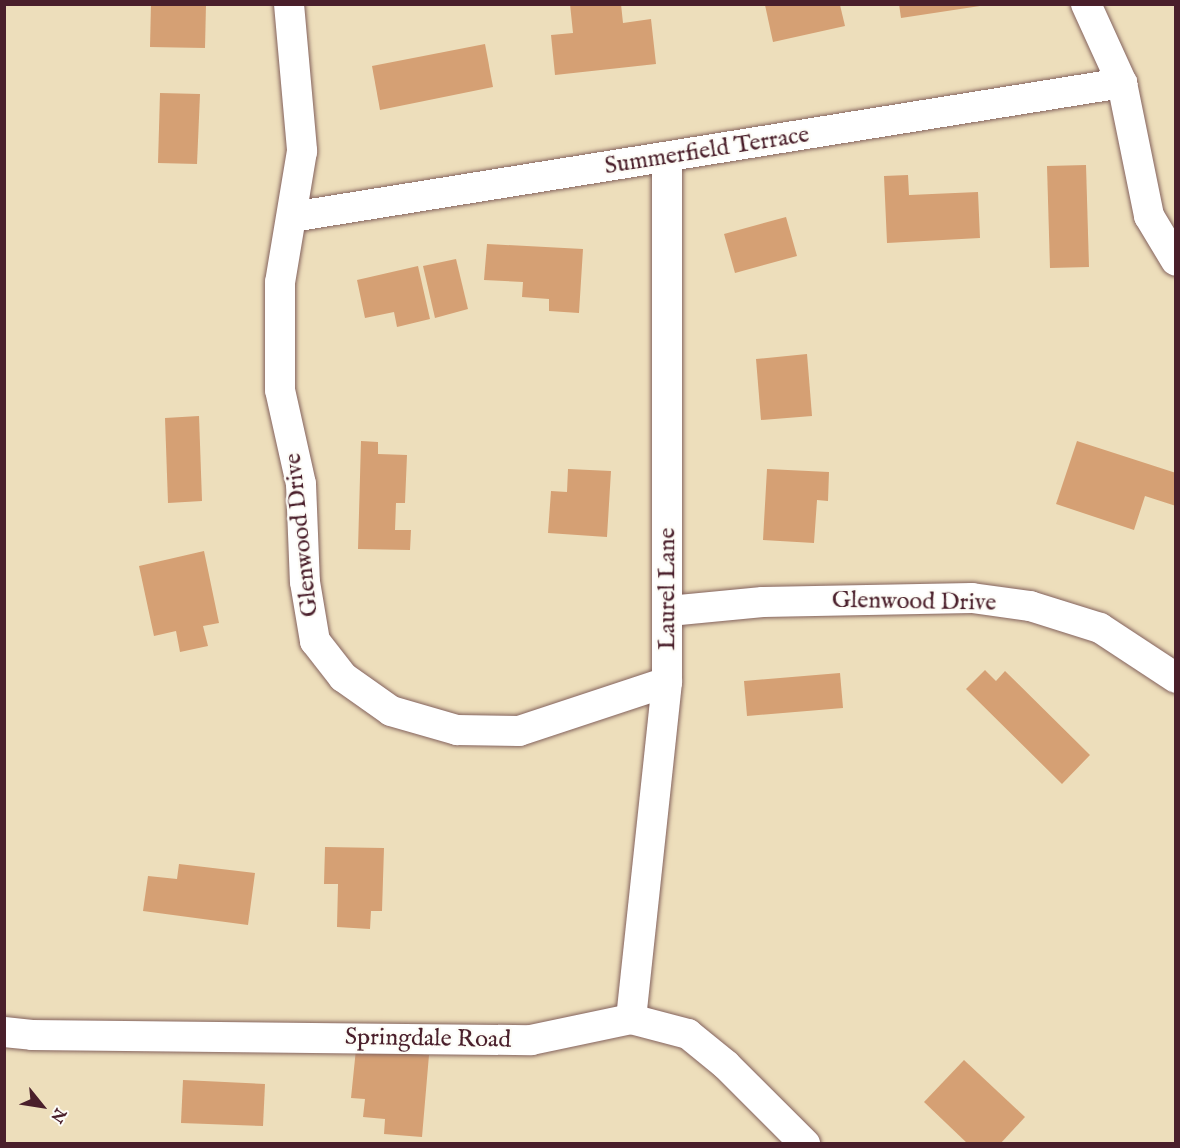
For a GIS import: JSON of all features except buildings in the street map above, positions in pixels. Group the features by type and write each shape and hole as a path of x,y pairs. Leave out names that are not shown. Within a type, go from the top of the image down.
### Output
{"street":[{"name":"Glenwood Drive","path":"289,4 302,152 280,282 280,390 301,484 305,582 315,641 344,677 392,711 457,730 519,731 667,682"},
{"path":"1086,4 1122,83 1149,216 1176,261"},
{"name":"Summerfield Terrace","path":"292,217 1122,83"},
{"name":"Laurel Lane","path":"631,1019 667,682 669,611 667,158"},
{"name":"Glenwood Drive","path":"669,611 763,602 972,598 1030,606 1100,628 1176,678"},
{"name":"Springdale Road","path":"4,1032 32,1035 531,1040 631,1019 688,1034 726,1065 805,1143"}]}
